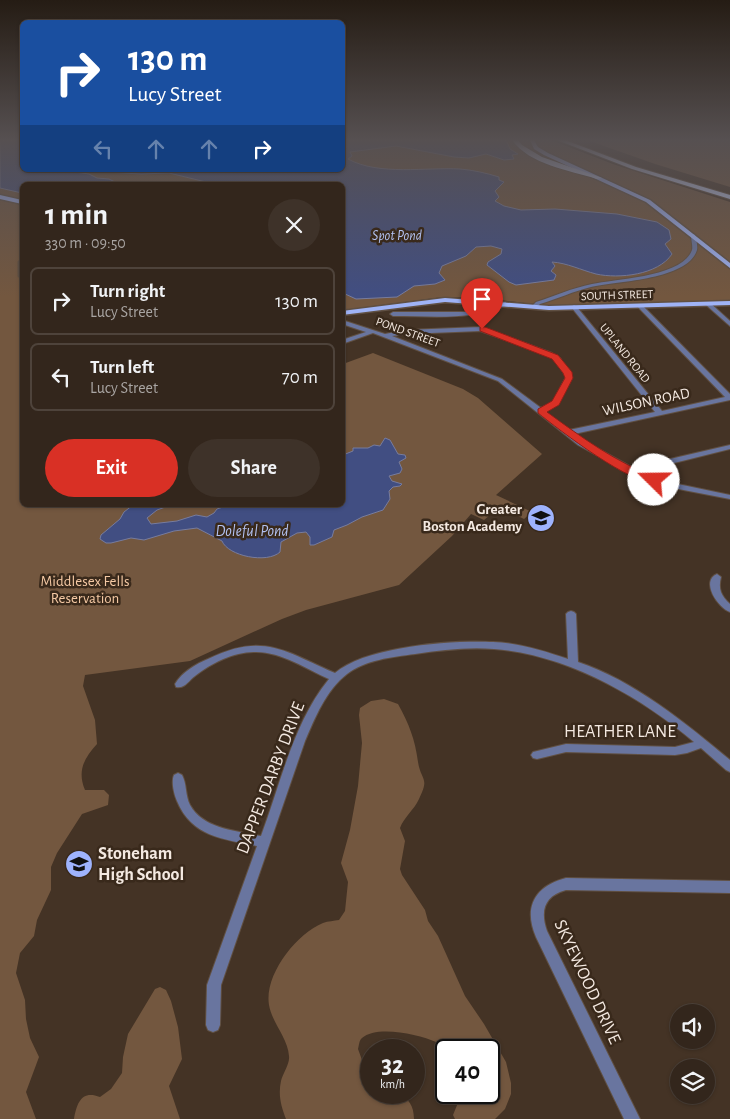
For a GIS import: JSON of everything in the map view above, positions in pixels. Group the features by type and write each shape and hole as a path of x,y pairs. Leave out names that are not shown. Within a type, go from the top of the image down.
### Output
{"highway":[{"path":"711,192 730,198"}],"main road":[{"path":"631,192 648,200 730,266"},
{"path":"640,192 659,202 730,257"},
{"path":"0,196 20,200"},
{"name":"SOUTH STREET","path":"345,313 445,300 534,307 730,302"}],"street":[{"path":"534,307 538,303 585,287 673,270 685,262 692,254 695,242 692,235"},
{"path":"707,303 730,324"},
{"name":"SOUTH STREET","path":"393,314 484,311 496,309 505,304"},
{"path":"639,305 730,398"},
{"name":"UPLAND ROAD","path":"574,307 660,413"},
{"name":"POND STREET","path":"345,323 374,331 500,380 567,433 592,450 635,473 666,484 730,497"},
{"path":"387,336 406,332 482,329 550,354 558,359 569,377 556,403 541,411"},
{"path":"345,341 374,331"},
{"name":"WILSON ROAD","path":"567,433 730,398"},
{"path":"635,473 643,468 730,447"},
{"path":"717,577 714,585 716,593 730,609"},
{"path":"571,614 573,663"},
{"name":"DAPPER DARBY DRIVE","path":"213,1025 214,986 309,720 336,678 350,668 367,661 428,646 457,643 512,647 541,653 573,663 598,674 640,698 703,743 730,767"},
{"path":"180,684 202,665 229,653 257,648 279,653 336,678"},
{"name":"HEATHER LANE","path":"537,756 566,748 675,751 703,743"},
{"path":"178,778 180,799 188,814 200,825 219,832 265,842"},
{"name":"SKYEWOOD DRIVE","path":"632,1119 541,933 537,919 539,902 550,890 566,884 730,887"}],"green space":[{"name":"Middlesex Fells Reservation","path":"0,192 20,192 20,507 345,507 345,363 373,353 463,389 478,398 542,454 496,495 532,512 524,519 500,507 484,520 471,514 452,536 399,585 306,610 190,661 85,675 83,686 95,720 97,744 83,765 83,783 85,790 104,790 109,795 108,805 82,814 57,853 51,867 51,890 37,920 34,936 20,953 16,973 25,1000 30,1038 39,1057 26,1092 36,1119 0,1119"},
{"name":"Middlesex Fells Reservation","path":"345,192 700,192 730,202 730,300 551,306 481,298 443,297 345,310"},
{"path":"384,699 398,704 411,732 419,768 424,779 424,787 417,803 400,828 405,841 400,869 402,875 425,910 428,921 438,936 465,996 493,1039 435,1039 435,1042 398,1032 387,1031 369,1034 360,1039 358,1049 360,1054 360,1104 410,1104 414,1119 286,1119 281,1105 280,1086 289,1056 286,1043 271,1012 269,993 277,969 284,957 302,936 323,923 339,920 345,911 348,882 341,863 350,830 358,786 362,743 359,715 360,708 371,701"},
{"path":"160,987 166,990 171,1001 178,1027 182,1059 169,1086 180,1119 74,1119 81,1099 89,1095 100,1097 111,1089 122,1073 128,1034 155,989"},
{"path":"500,1052 506,1062 511,1083 511,1094 505,1109 495,1119 455,1119 453,1115 458,1104 500,1104"}],"water":[{"name":"Spot Pond","path":"345,192 496,192 499,197 495,201 504,206 521,210 555,209 617,214 657,222 669,230 671,239 665,244 672,254 666,261 648,271 616,276 605,275 552,262 555,266 551,271 556,275 554,280 516,285 509,282 487,265 488,262 501,254 502,249 491,246 476,247 466,256 442,266 439,273 445,280 435,284 414,286 397,297 356,299 345,294"},
{"name":"Doleful Pond","path":"385,438 390,440 398,454 405,455 406,458 399,462 402,469 400,473 389,476 392,481 402,484 393,487 389,491 390,499 383,510 334,530 332,537 314,545 310,545 310,537 306,532 297,533 281,542 280,552 274,556 258,558 248,557 232,551 222,541 197,528 174,531 144,540 131,538 106,543 100,539 101,535 120,519 124,512 130,507 165,507 157,510 147,518 151,524 177,521 196,515 207,517 223,507 345,507 345,454 353,451 353,448 380,446"}],"place":[{"name":"Greater Boston Academy","path":"541,518"},
{"name":"Stoneham High School","path":"79,864"}],"route":[{"path":"482,329 542,350 555,357 562,364 569,378 556,403 541,411 567,433 592,450 630,471 654,480"}]}
